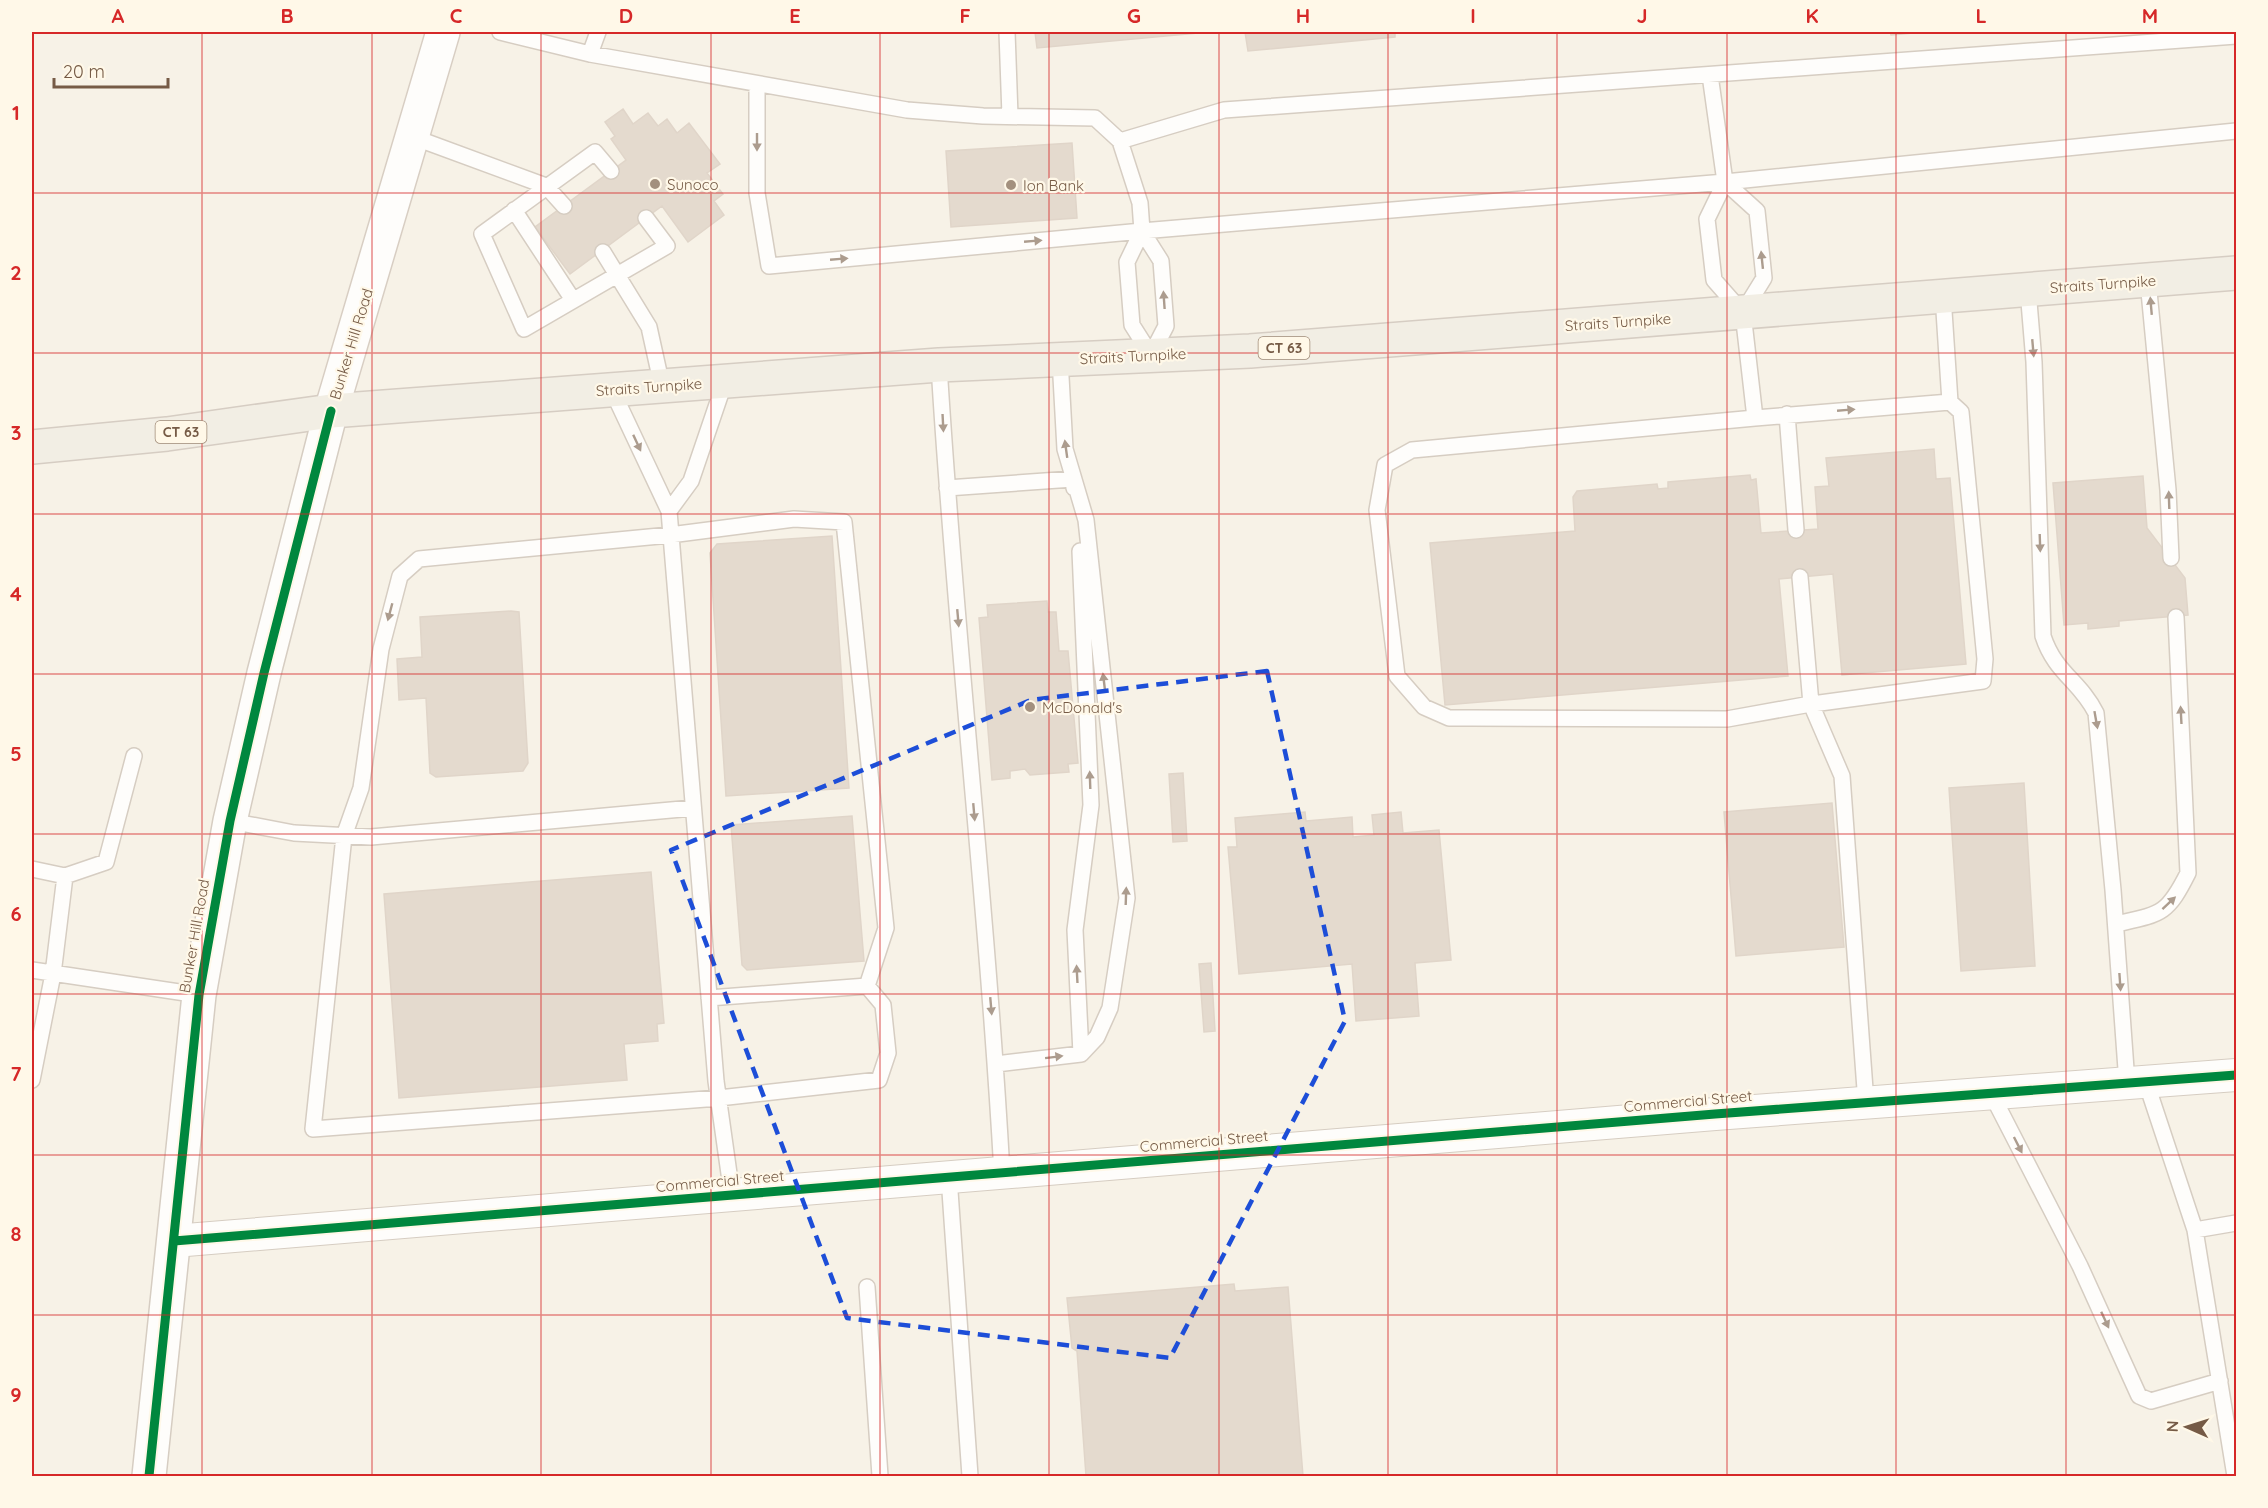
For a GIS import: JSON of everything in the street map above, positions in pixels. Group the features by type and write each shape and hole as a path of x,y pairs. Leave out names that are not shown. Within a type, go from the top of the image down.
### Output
{"main road":[{"name":"Straits Turnpike","path":"32,447 167,434 330,411 939,365 1250,351 2236,273"}],"street":[{"name":"Bunker Hill Road","path":"149,1476 199,995 230,821 264,672 330,411 443,32"},
{"name":"Commercial Street","path":"174,1241 1866,1102 2236,1075"}],"lane":[{"path":"500,32 590,54 907,110 1010,116 1095,117 1120,141 1140,203 1142,231 1161,261 1166,326 1151,355"},
{"path":"590,54 598,32"},
{"path":"1007,32 1010,116"},
{"path":"1120,141 1224,110 2236,36"},
{"path":"1710,75 1725,182 1707,219 1714,280 1743,313 1755,418"},
{"path":"757,84 757,193 769,266 1142,231 1725,182 2236,131"},
{"path":"413,137 546,186 564,206"},
{"path":"611,171 595,152 482,234 524,329 667,246 646,218"},
{"path":"1725,182 1757,211 1764,278 1743,313"},
{"path":"514,210 573,300"},
{"path":"1142,231 1127,262 1132,325 1151,355"},
{"path":"603,252 649,327 662,386"},
{"path":"2148,281 2169,490 2171,558"},
{"path":"2028,290 2034,362 2043,636 2049,655 2067,679 2088,696 2096,713 2116,924 2137,1082 2195,1230 2235,1476"},
{"path":"1943,296 1950,402 1961,412 1984,659 1983,681 1811,704 1727,719 1449,718 1424,707 1397,676 1377,510 1385,465 1412,450 1787,414 1950,402"},
{"path":"996,1064 1081,1054 1097,1037 1110,1008 1127,898 1086,520 1065,449 1060,359"},
{"path":"939,365 947,488 996,1064 1002,1173"},
{"path":"669,510 691,481 725,381"},
{"path":"612,390 669,510 709,998 732,1195"},
{"path":"1787,414 1796,530"},
{"path":"947,488 1073,480"},
{"path":"1073,480 1080,546 1090,805 1075,930 1081,1054"},
{"path":"794,519 844,522 886,928 867,986 883,1005 888,1053 879,1080 719,1098 313,1129 344,836 361,788 381,649 400,576 419,559 670,535 794,519"},
{"path":"1800,577 1811,704 1842,776 1866,1102"},
{"path":"2116,924 2152,916 2174,902 2188,873 2176,616"},
{"path":"32,869 65,876 106,862 134,756"},
{"path":"230,821 294,833 371,837 693,808"},
{"path":"32,1080 52,974 65,876"},
{"path":"32,970 199,995"},
{"path":"709,998 867,986"},
{"path":"1991,1093 2080,1266 2139,1395 2151,1401 2220,1381"},
{"path":"949,1177 970,1476"},
{"path":"2195,1230 2236,1222"},
{"path":"867,1287 880,1476"}],"highlighted area":[{"path":"1267,671 1345,1021 1170,1358 847,1318 671,850 1031,700"}],"building":[{"path":"1035,32 1209,32 1037,48"},
{"path":"1245,32 1395,32 1395,37 1248,51"},
{"path":"1890,32 1925,32 1891,35"},
{"name":"Sunoco","path":"623,109 633,124 648,113 658,126 667,119 677,133 689,123 720,164 707,173 723,194 714,201 724,215 688,242 662,206 570,274 535,227 626,160 611,139 615,136 605,122"},
{"name":"Ion Bank","path":"1072,143 1077,218 951,227 946,151"},
{"path":"1934,449 1936,479 1950,478 1966,664 1842,675 1833,574 1779,579 1788,676 1445,705 1430,543 1575,531 1573,497 1577,491 1657,484 1658,489 1668,488 1668,482 1750,475 1751,480 1756,479 1761,533 1818,529 1815,487 1829,486 1826,458"},
{"path":"2143,476 2147,528 2185,578 2188,615 2119,621 2119,626 2088,629 2088,623 2064,625 2053,483"},
{"path":"832,536 849,788 726,796 710,553 717,544"},
{"name":"McDonald's","path":"1047,601 1048,612 1056,612 1059,651 1068,651 1078,763 1068,764 1069,772 1030,775 1025,769 1010,771 1010,778 992,780 979,618 988,617 987,605"},
{"path":"519,612 528,763 523,771 436,777 430,773 426,698 399,700 397,659 422,657 420,617"},
{"path":"1183,773 1187,841 1173,842 1169,774"},
{"path":"2024,783 2035,966 1961,971 1949,788"},
{"path":"1832,803 1844,947 1736,956 1724,812"},
{"path":"1305,812 1306,821 1352,817 1353,837 1374,835 1372,815 1401,812 1403,833 1439,830 1451,960 1415,963 1419,1016 1356,1021 1352,964 1239,974 1228,847 1237,847 1235,818"},
{"path":"852,816 864,961 747,970 742,965 731,825"},
{"path":"651,872 664,1023 657,1024 658,1041 624,1044 627,1080 399,1098 384,894"},
{"path":"1211,963 1215,1031 1204,1032 1199,964"},
{"path":"1234,1284 1235,1291 1288,1287 1303,1476 1086,1476 1077,1351 1072,1348 1067,1298"}],"cycle path":[{"path":"149,1476 199,995 230,821 264,673 331,411"},
{"path":"174,1241 1715,1114 2236,1075"}],"place":[{"name":"Sunoco","path":"655,184"},
{"name":"Ion Bank","path":"1011,185"},
{"name":"McDonald's","path":"1030,707"}]}
